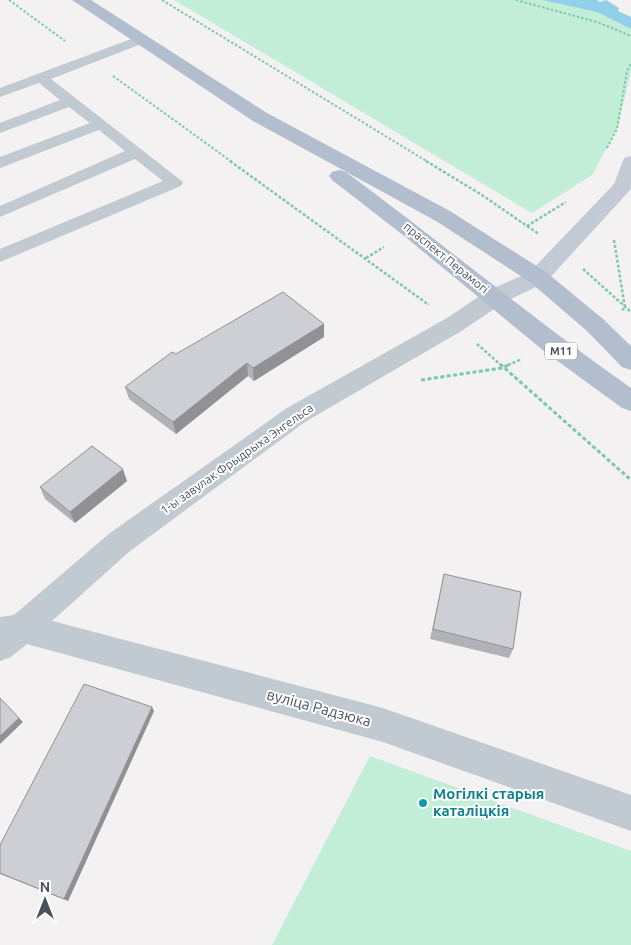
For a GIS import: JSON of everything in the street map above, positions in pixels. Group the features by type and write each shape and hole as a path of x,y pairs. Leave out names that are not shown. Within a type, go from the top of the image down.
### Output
{"main road":[{"name":"праспект Перамогі","path":"80,0 260,117 443,216 538,277 595,325 631,361"},
{"name":"праспект Перамогі","path":"260,117 411,230 553,345 631,401"},
{"path":"495,297 538,277 627,189 631,162"}],"street":[{"name":"1-ы завулак Фрыдрыха Энгельса","path":"7,635 120,542 296,415 455,324 495,297"},
{"name":"вуліца Радзюка","path":"7,635 384,725 631,813"}],"lane":[{"path":"0,93 139,40"},
{"path":"0,256 175,182 41,78"},
{"path":"0,128 72,101"},
{"path":"0,163 101,124"},
{"path":"0,212 137,152"}],"path":[{"path":"9,0 455,324 631,480"},
{"path":"162,0 482,195 527,226 566,202"},
{"path":"516,0 597,22 631,36"},
{"path":"604,152 617,129 627,71 631,63"}],"green space":[{"path":"174,0 542,0 597,12 631,29 631,72 617,129 592,175 532,213"},
{"name":"Могілкі старыя каталіцкія","path":"370,756 631,851 631,945 272,945"}],"water":[{"path":"542,0 597,0 600,2 606,0 619,8 618,11 631,17 631,29 597,12"}],"building":[{"path":"283,292 324,324 253,368 247,363 173,422 125,387 172,352 176,354"},
{"path":"92,446 123,469 70,512 40,487"},
{"path":"444,574 521,592 513,649 433,629"},
{"path":"84,684 152,707 64,899 0,873 0,845"},
{"path":"0,698 19,718 0,736"}],"place":[{"name":"Могілкі старыя каталіцкія","path":"423,803"}]}
